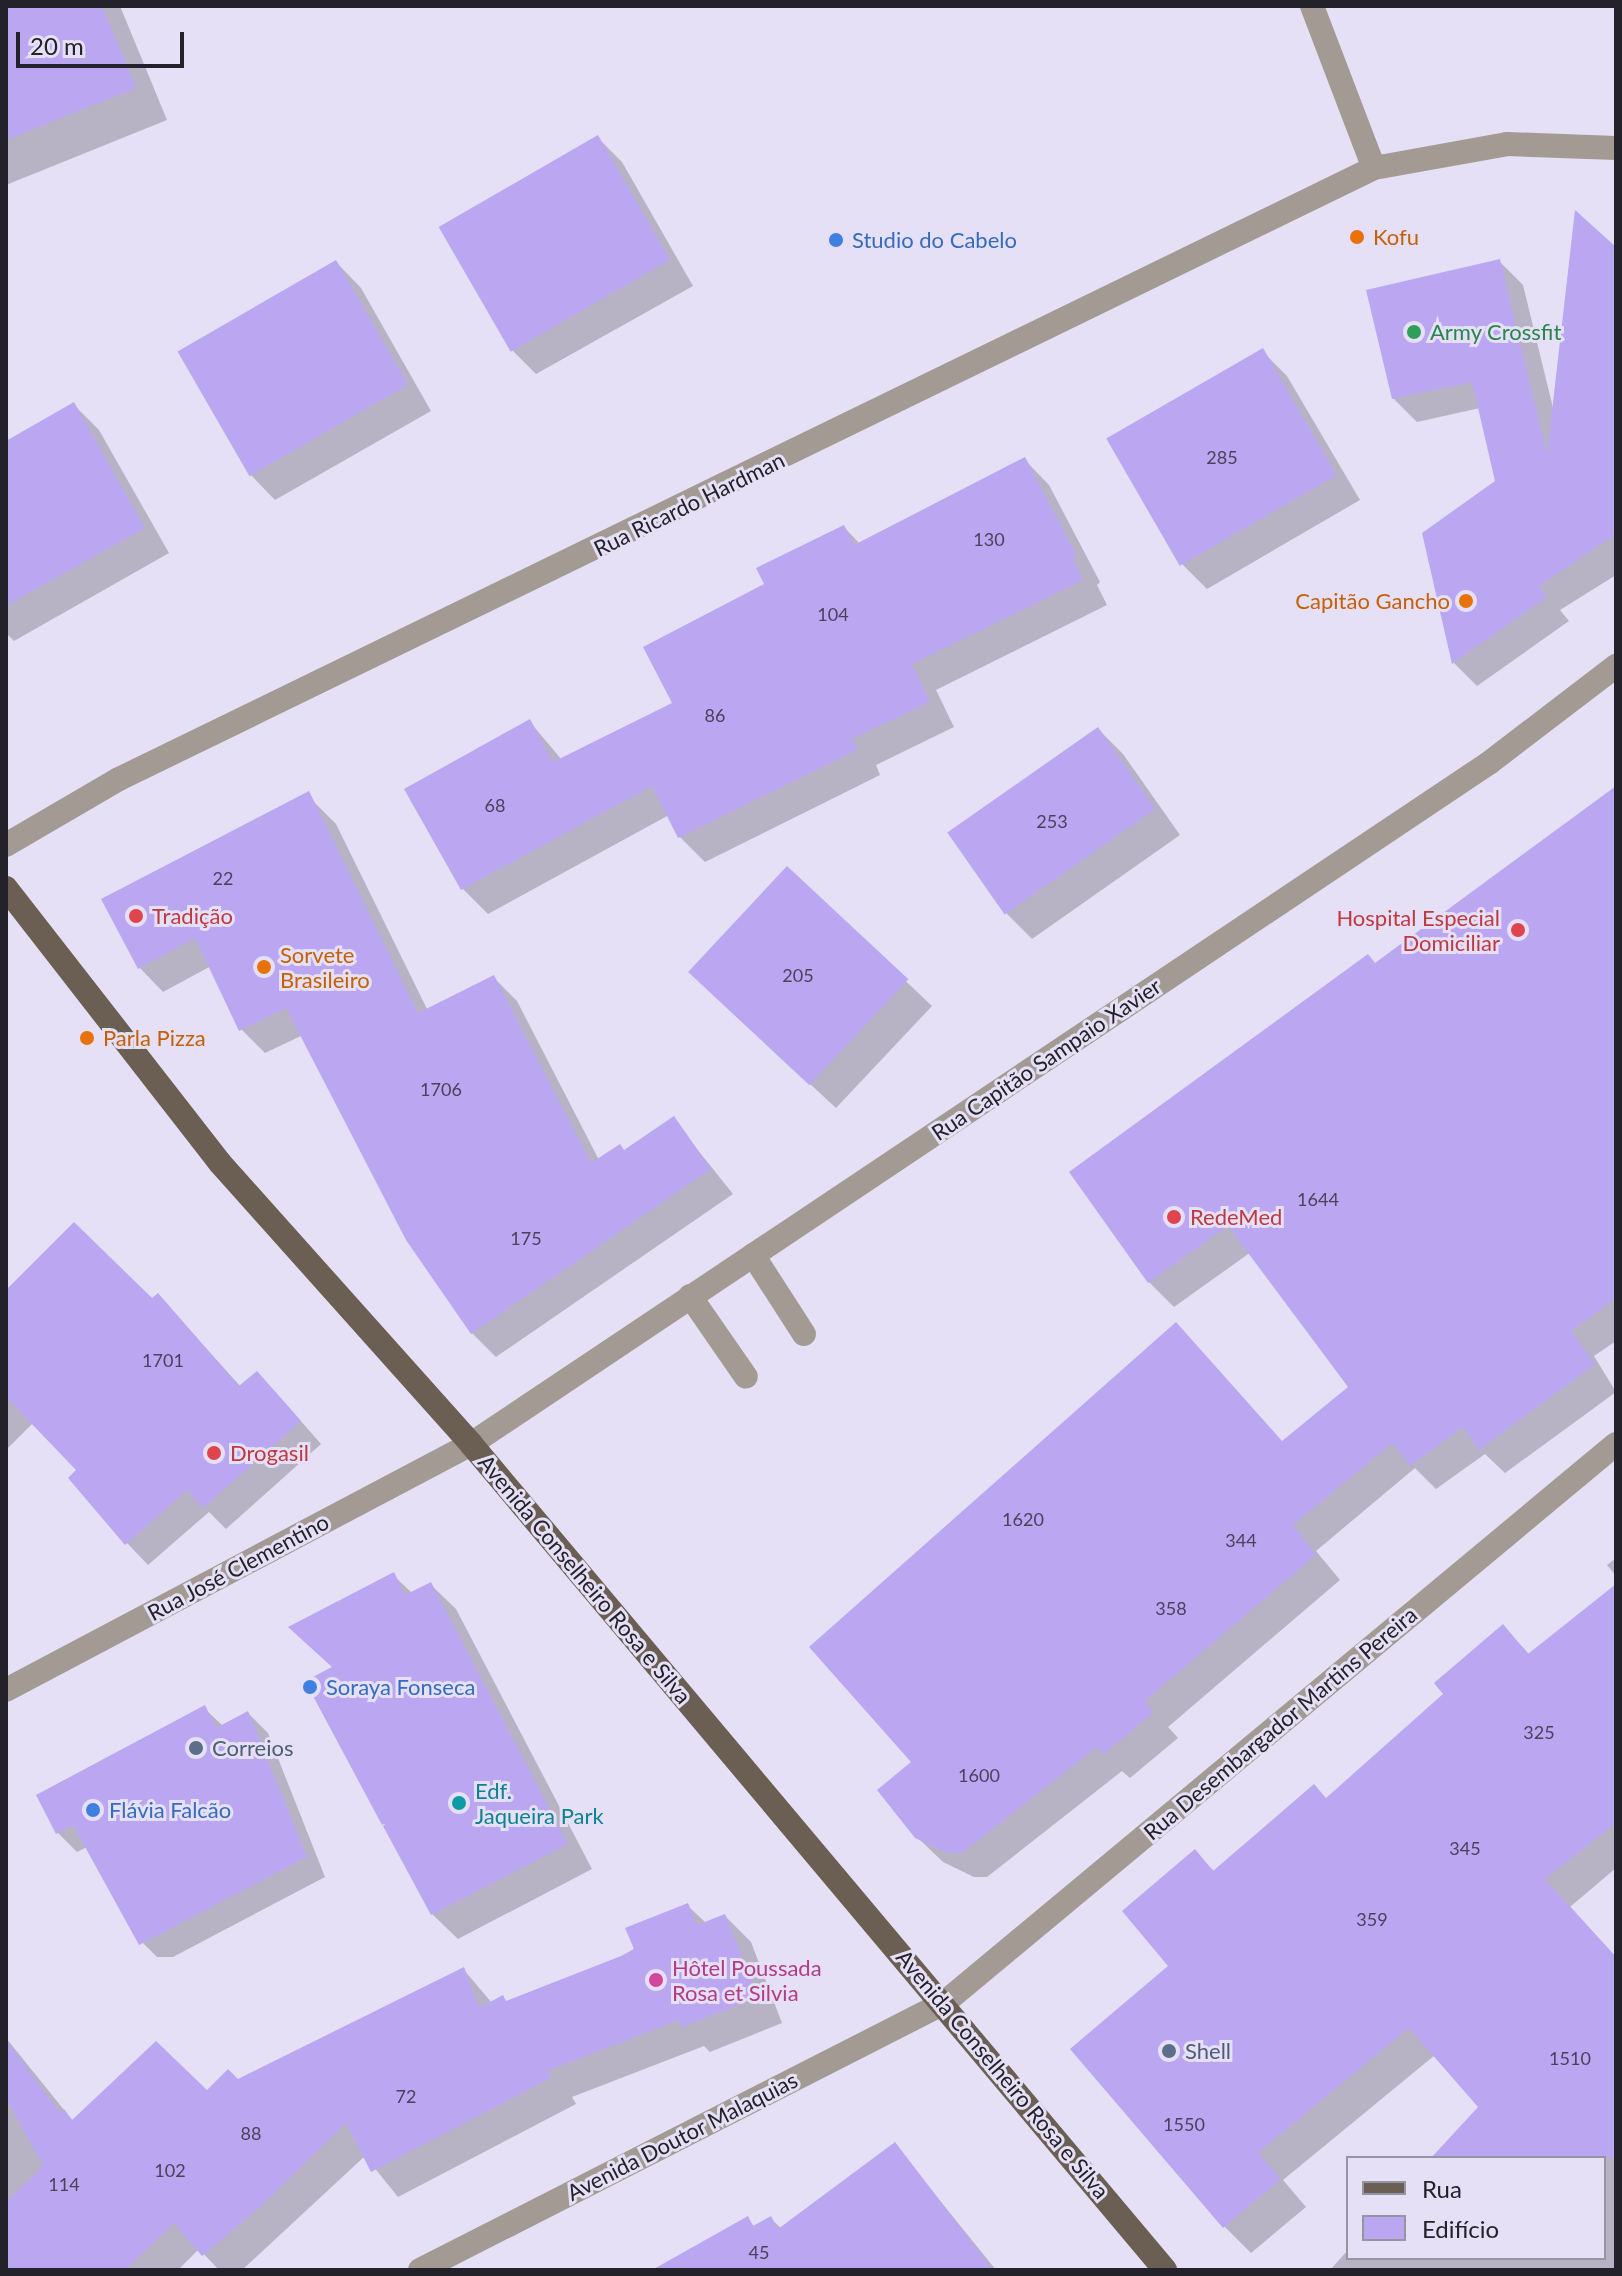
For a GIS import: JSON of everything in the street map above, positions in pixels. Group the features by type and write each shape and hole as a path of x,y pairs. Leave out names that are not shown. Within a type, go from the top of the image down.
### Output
{"main road":[{"name":"Avenida Conselheiro Rosa e Silva","path":"6,888 220,1163 471,1444 944,2003 1165,2270"}],"street":[{"path":"1312,6 1374,168"},
{"name":"Rua Ricardo Hardman","path":"6,845 119,779 1374,168 1507,144 1616,148"},
{"name":"Rua Capitão Sampaio Xavier","path":"471,1444 1489,763 1616,666"},
{"path":"753,1255 804,1334"},
{"path":"690,1296 746,1377"},
{"name":"Rua José Clementino","path":"6,1690 471,1444"},
{"name":"Rua Desembargador Martins Pereira","path":"944,2003 1616,1444"},
{"name":"Avenida Doutor Malaquias","path":"420,2270 944,2003"}],"building":[{"path":"6,6 102,6 136,88 6,140"},
{"path":"598,135 670,260 511,352 439,227"},
{"path":"1575,210 1616,247 1616,534 1539,586 1547,597 1452,664 1422,533 1495,481 1472,382 1392,399 1366,290 1500,259 1547,455"},
{"path":"336,260 408,385 250,476 178,352"},
{"path":"1263,348 1336,475 1180,566 1106,438"},
{"path":"74,402 145,528 6,606 6,441"},
{"path":"1025,457 1077,556 1073,559 1083,580 912,664 930,702 852,739 857,750 678,838 652,786 461,890 404,789 530,719 553,762 672,703 643,647 764,584 756,568 844,525 854,545"},
{"path":"1098,727 1155,809 1005,914 947,833"},
{"path":"1616,786 1616,1298 1571,1331 1595,1364 1479,1450 1463,1427 1410,1466 1392,1443 1293,1525 1316,1555 1145,1701 1154,1712 1103,1755 1097,1747 962,1853 948,1853 915,1838 877,1790 911,1762 809,1647 1176,1322 1282,1441 1348,1387 1228,1226 1148,1283 1069,1172 1368,954 1375,963"},
{"path":"309,791 418,1013 494,975 591,1163 620,1144 624,1150 674,1116 711,1169 471,1334 406,1240 286,1008 239,1031 195,938 138,969 101,899"},
{"path":"787,866 908,979 810,1085 688,972"},
{"path":"74,1222 152,1298 158,1293 239,1386 257,1371 301,1421 203,1508 187,1490 125,1545 68,1478 76,1470 6,1397 6,1290"},
{"path":"394,1572 405,1595 431,1582 568,1844 431,1915 383,1826 388,1822 382,1825 305,1681 332,1667 288,1627"},
{"path":"1616,1584 1616,1823 1545,1879 1616,1957 1616,2158 1433,2156 1478,2107 1409,2028 1258,2153 1281,2179 1223,2228 1070,2049 1168,1966 1122,1911 1195,1849 1213,1871 1314,1784 1326,1798 1443,1694 1434,1683 1503,1624 1528,1654"},
{"path":"205,1705 216,1728 248,1711 307,1857 139,1945 73,1825 56,1834 36,1795"},
{"path":"688,1903 697,1925 725,1914 758,1997 682,2027 679,2020 547,2071 551,2078 371,2172 346,2123 259,2208 202,2256 174,2223 125,2270 6,2270 6,2202 43,2166 6,2098 6,2040 60,2113 64,2109 72,2120 156,2041 207,2090 228,2069 238,2079 464,1967 479,2008 503,1995 506,2001 634,1949 625,1928"},
{"path":"895,2142 993,2270 652,2270 748,2216 753,2226 771,2216 778,2229"}],"place":[{"name":"Kofu","path":"1357,237"},
{"name":"Studio do Cabelo","path":"836,240"},
{"name":"Army Crossfit","path":"1414,332"},
{"name":"Capitão Gancho","path":"1466,601"},
{"name":"Tradição","path":"136,916"},
{"name":"Hospital Especial Domiciliar","path":"1518,930"},
{"name":"Sorvete Brasileiro","path":"264,967"},
{"name":"Parla Pizza","path":"87,1038"},
{"name":"RedeMed","path":"1174,1217"},
{"name":"Drogasil","path":"214,1453"},
{"name":"Soraya Fonseca","path":"310,1687"},
{"name":"Correios","path":"196,1748"},
{"name":"Edf. Jaqueira Park","path":"459,1803"},
{"name":"Flávia Falcão","path":"93,1810"},
{"name":"Hôtel Poussada Rosa et Silvia","path":"656,1980"},
{"name":"Shell","path":"1169,2051"}]}
